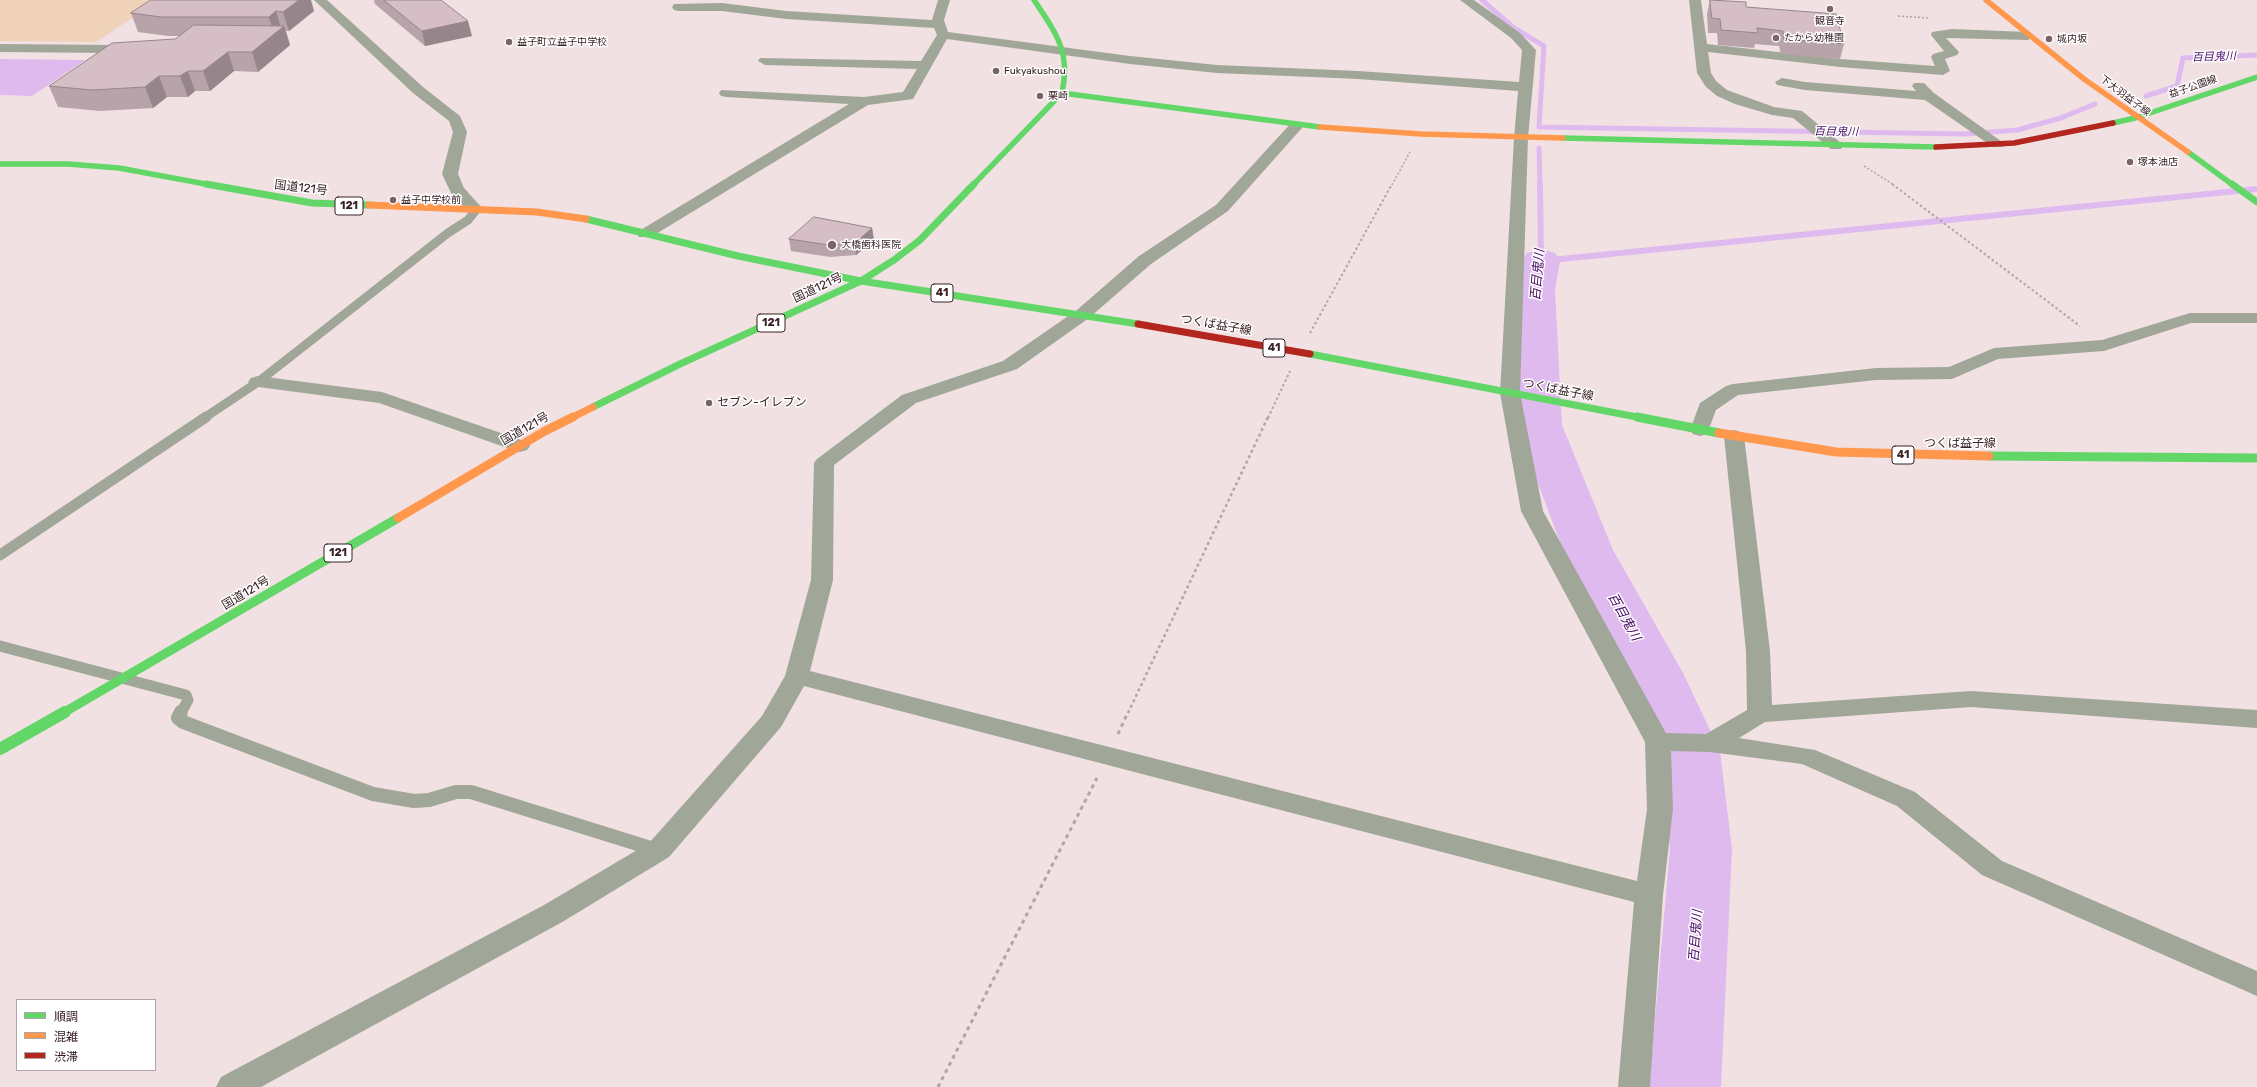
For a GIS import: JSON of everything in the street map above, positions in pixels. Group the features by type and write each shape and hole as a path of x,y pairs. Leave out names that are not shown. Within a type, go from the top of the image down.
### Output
{"main road":[{"path":"861,281 894,260 920,240 1062,93 1068,80 1069,64 1066,52 1034,0"},
{"name":"下大羽益子線","path":"1986,0 2028,36 2135,118 2216,171 2257,202"},
{"name":"益子公園線","path":"1062,93 1297,125 1421,134 1836,146 1944,147 1998,144 2049,138 2135,118 2257,77"},
{"name":"国道121号","path":"0,164 77,164 136,170 275,198 312,203 537,212 579,217 738,256 861,281"},
{"name":"国道121号","path":"0,749 122,680 520,446 624,391 861,281"},
{"name":"つくば益子線","path":"861,281 1083,314 1299,352 1700,430 1836,452 1896,455 2257,458"}],"street":[{"path":"320,0 418,90 455,119 460,132 450,174 457,190 476,210"},
{"path":"726,93 864,101 908,96 925,65 941,29 938,20 944,0"},
{"path":"1466,0 1476,9 1522,40 1529,50 1520,138 1517,394 1532,511 1658,742 1660,809 1649,895 1634,1087"},
{"path":"1696,0 1704,73 1711,84 1722,93 1772,112 1797,114 1836,146"},
{"path":"678,7 722,7 786,15 941,29 1066,52 1217,69 1358,75 1526,87"},
{"path":"1701,47 1943,72 1938,57 1952,52 1937,35 1952,33 2028,36"},
{"path":"0,48 112,49"},
{"path":"765,61 925,65"},
{"path":"1902,68 1929,96 1998,144"},
{"path":"1782,82 1805,86 1929,96"},
{"path":"645,234 864,101"},
{"path":"232,1087 554,913 659,850 772,721 797,676 822,580 824,463 909,398 1010,365 1083,314 1145,260 1222,208 1297,125"},
{"path":"1700,430 1707,406 1733,390 1876,374 1952,373 1994,354 2104,345 2190,318 2257,318"},
{"path":"258,382 382,398 520,446"},
{"path":"1734,436 1758,651 1760,714"},
{"path":"797,676 1649,895"},
{"path":"1710,743 1760,714 1971,699 2257,719"},
{"path":"1658,742 1710,743 1806,756 1906,799 1992,868 2257,984"}],"lane":[{"path":"0,555 258,382 448,233 468,220 476,210"},
{"path":"0,646 122,680 186,695 188,700 178,718 183,722 373,794 414,801 429,800 456,792 471,792 659,850"}],"path":[{"path":"938,1087 1108,756 1299,352 1421,134"},
{"path":"1836,146 1894,185 2104,345"}],"shaded area":[{"path":"0,0 159,0 96,42 0,41"},
{"path":"0,59 85,60 32,96 0,95"}],"building":[{"path":"151,0 299,0 283,12 276,11 269,17 161,17 131,13"},
{"path":"384,0 441,0 468,21 422,31"},
{"path":"1710,0 1746,2 1746,7 1836,14 1844,44 1784,39 1783,31 1757,28 1758,33 1721,30 1720,19 1712,18"},
{"path":"194,25 284,26 252,52 228,52 203,71 188,71 180,76 159,76 145,87 92,90 49,86 112,43 175,39"},
{"path":"814,217 872,228 855,243 829,245 789,239"}],"waterway":[{"name":"百目鬼川","path":"1482,0 1514,28 1544,46 1539,127 1966,134 2017,130 2061,118 2095,104"},
{"name":"百目鬼川","path":"2146,96 2177,86 2183,58 2257,55"},
{"name":"百目鬼川","path":"1539,148 1540,185"},
{"path":"1540,184 1541,261 2257,189"},
{"name":"百目鬼川","path":"1541,261 1535,290 1539,425 1588,550 1655,673 1691,751 1701,849 1685,1087"}],"traffic: fast":[{"path":"861,281 894,260 920,240 1062,93 1066,66 1061,44 1056,33 1034,0"},
{"path":"2113,123 2135,118 2257,77"},
{"path":"1062,93 1320,127"},
{"path":"1563,138 1936,147"},
{"path":"2188,152 2257,202"},
{"path":"0,164 68,164 119,168 312,203 369,205"},
{"path":"586,219 738,256 861,281"},
{"path":"861,281 1138,324"},
{"path":"593,407 680,364 861,281"},
{"path":"1310,354 1719,433"},
{"path":"1989,456 2257,458"},
{"path":"0,749 122,680 398,518"}],"traffic: slow":[{"path":"1986,0 2084,79 2135,117 2188,152"},
{"path":"1320,127 1421,134 1563,138"},
{"path":"369,205 537,212 586,219"},
{"path":"398,518 545,431 593,407"},
{"path":"1719,433 1836,452 1989,456"}],"traffic: jam":[{"path":"1936,147 2014,143 2113,123"},
{"path":"1138,324 1310,354"}],"place":[{"name":"観音寺","path":"1830,9"},
{"name":"たから幼稚園","path":"1776,38"},
{"name":"城内坂","path":"2049,39"},
{"name":"益子町立益子中学校","path":"509,42"},
{"name":"Fukyakushou","path":"996,71"},
{"name":"栗崎","path":"1040,96"},
{"name":"塚本油店","path":"2130,162"},
{"name":"益子中学校前","path":"393,200"},
{"name":"大橋歯科医院","path":"832,245"},
{"name":"セブン-イレブン","path":"709,403"}]}
